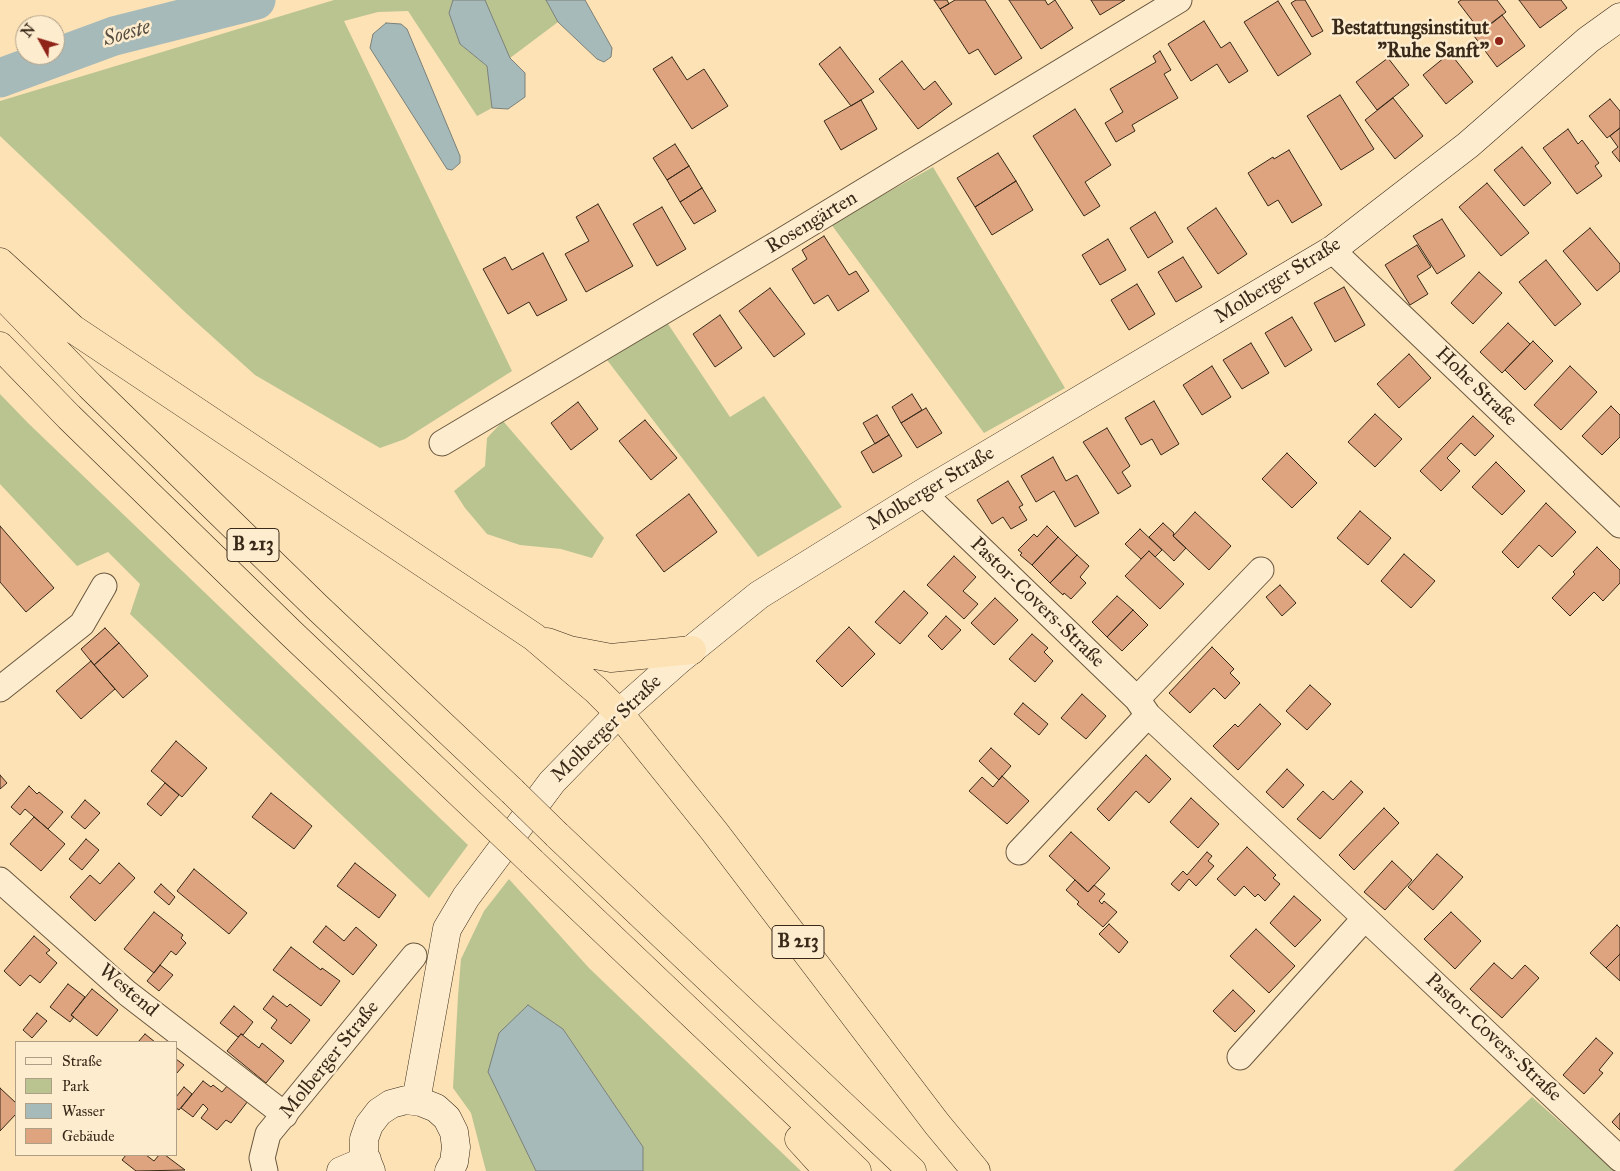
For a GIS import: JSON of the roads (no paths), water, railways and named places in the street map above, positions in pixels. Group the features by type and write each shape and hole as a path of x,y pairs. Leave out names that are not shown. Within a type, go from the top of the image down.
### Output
{"highway":[{"name":"B 213","path":"0,262 73,329 534,637 596,690 619,713 714,831 976,1171"},
{"name":"B 213","path":"0,293 90,386 310,600 912,1171"},
{"name":"B 213","path":"0,346 69,417 291,633 857,1171"},
{"name":"B 213","path":"534,637 569,650 611,658 692,650"},
{"name":"B 213","path":"738,1058 768,1101 828,1171"}],"street":[{"name":"Rosengärten","path":"442,443 791,236 1179,0"},
{"name":"Molberger Straße","path":"416,1101 447,929 466,897 552,782 619,713 759,595 923,493 1332,250 1468,146 1588,40 1620,17"},
{"name":"Hohe Straße","path":"1332,250 1620,525"},
{"name":"Pastor-Covers-Straße","path":"923,493 1143,707 1620,1159"},
{"path":"1019,852 1261,570"},
{"path":"0,689 82,624 104,586"},
{"name":"Westend","path":"0,880 127,992 285,1115"},
{"path":"1240,1057 1365,918"},
{"name":"Molberger Straße","path":"265,1171 262,1158 268,1134 414,956"},
{"path":"341,1171 369,1166 364,1154 364,1139 369,1124 379,1112 391,1104 406,1100 421,1102 436,1108 447,1118 454,1132 456,1147 454,1162 449,1171"}],"water":[{"path":"453,0 485,0 510,58 525,73 525,97 508,109 492,108 487,66 460,44 449,13"},
{"path":"546,0 585,0 612,48 611,57 604,62 597,59 558,22"},
{"path":"386,23 401,24 407,29 460,156 460,163 452,170 447,169 370,48 373,34"},
{"path":"528,1005 563,1029 643,1147 643,1171 536,1171 488,1072 499,1033"}],"waterway":[{"name":"Soeste","path":"0,78 114,36 256,0"}],"place":[{"name":"Bestattungsinstitut \"Ruhe Sanft\"","path":"1499,41"}]}
